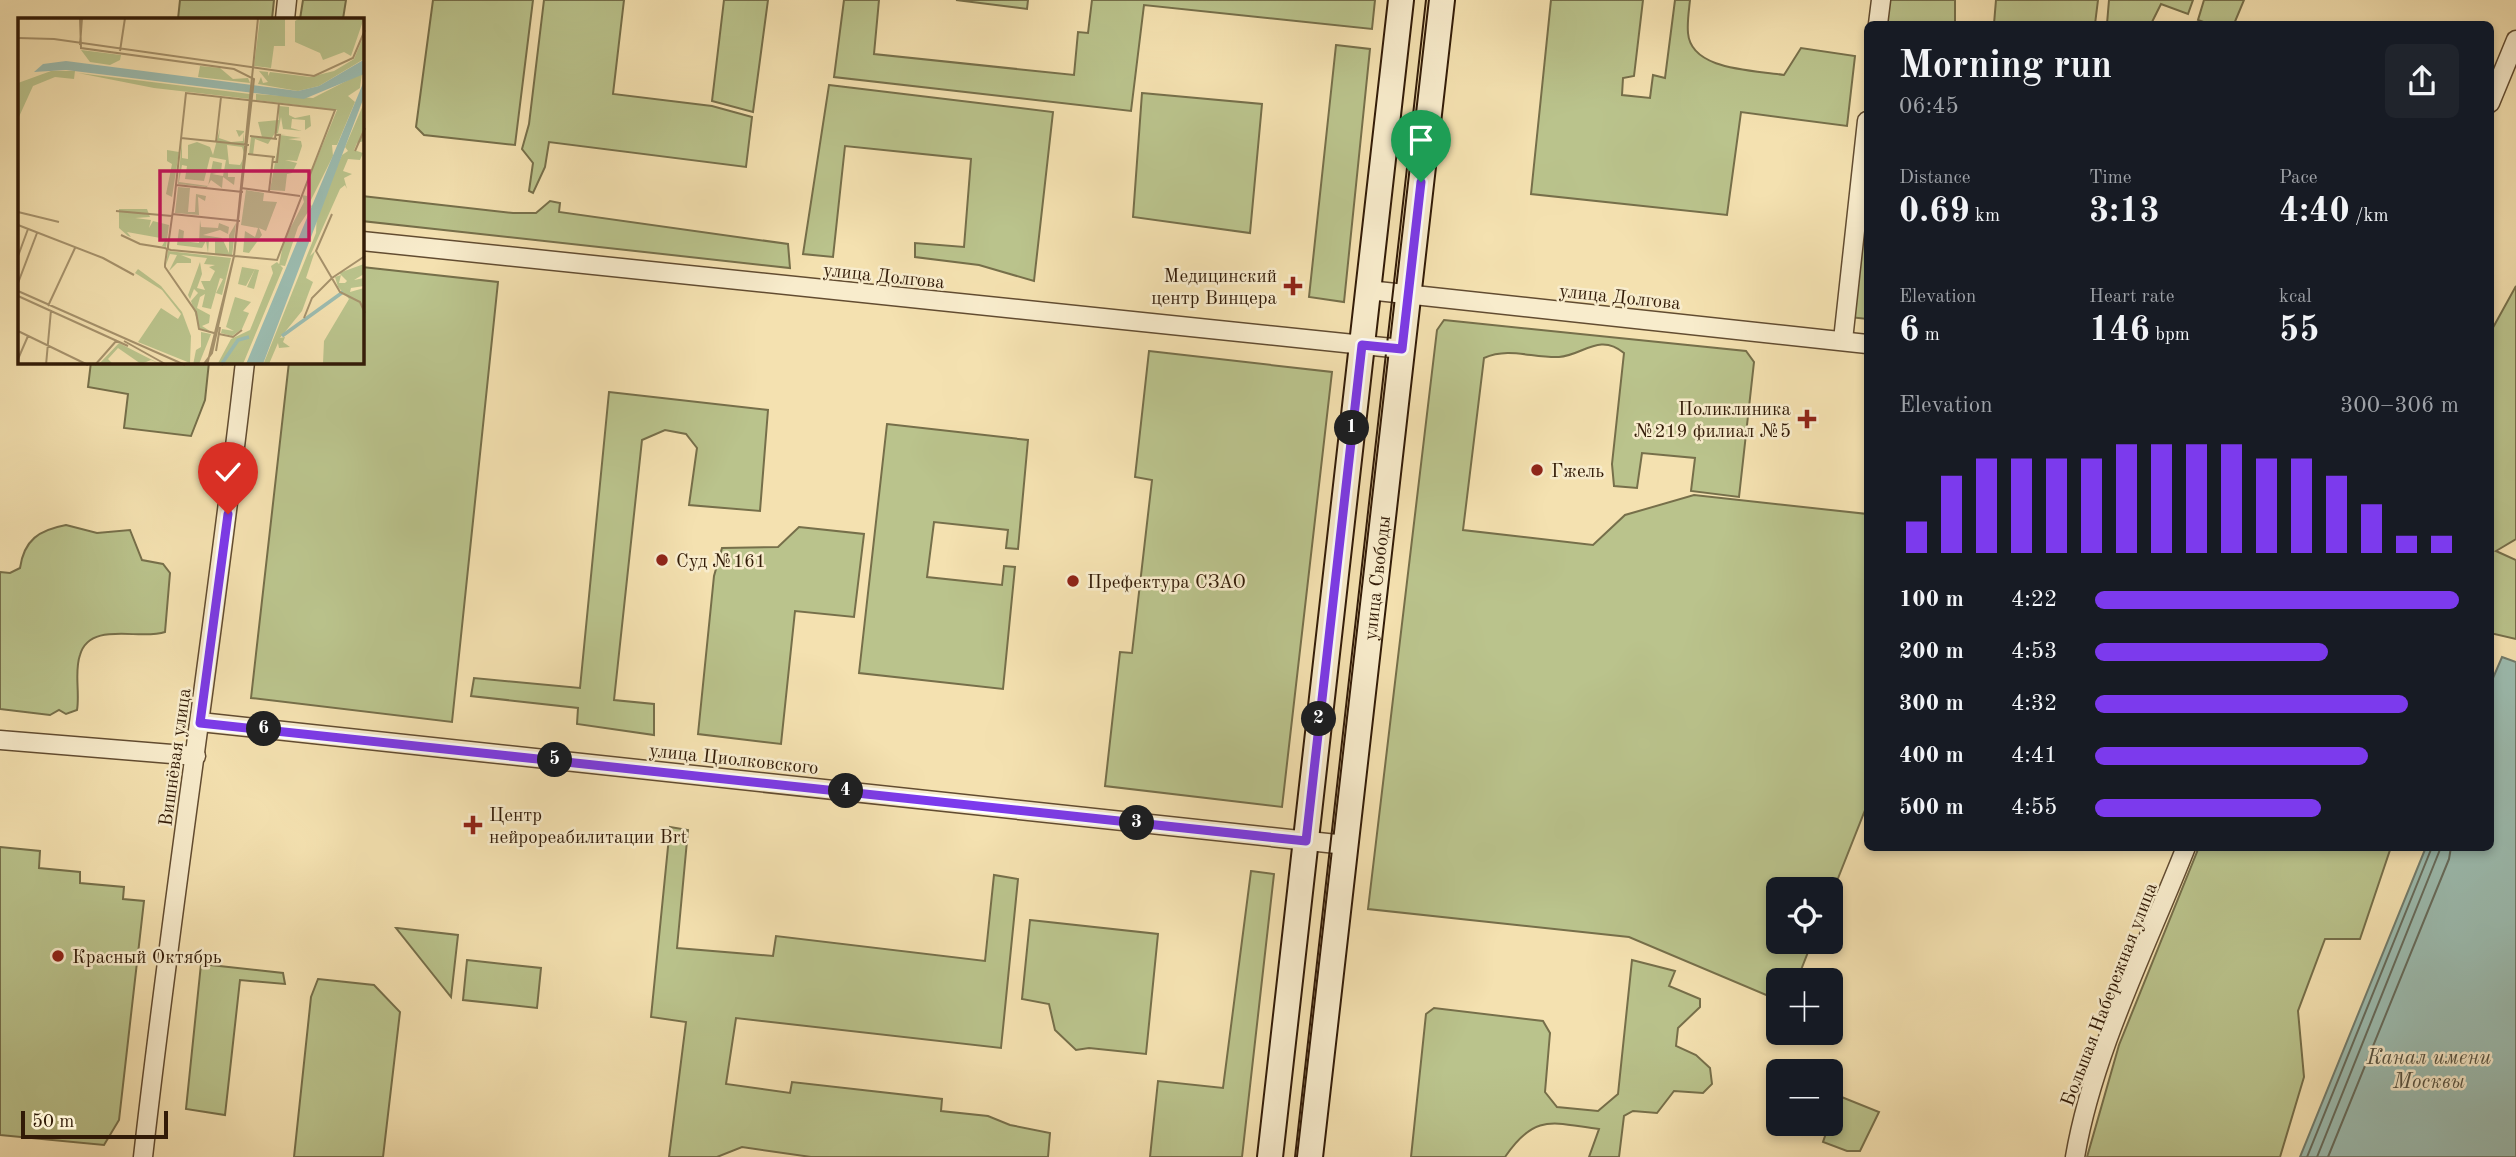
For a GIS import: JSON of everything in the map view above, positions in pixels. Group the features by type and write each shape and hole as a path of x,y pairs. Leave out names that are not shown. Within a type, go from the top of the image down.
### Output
{"main road":[{"name":"улица Свободы","path":"1270,1157 1401,0"},
{"name":"улица Свободы","path":"1310,1157 1441,0"}],"street":[{"path":"285,18 287,0"},
{"path":"1878,21 1881,0"},
{"path":"2494,93 2516,40"},
{"path":"1843,340 1864,148"},
{"name":"улица Долгова","path":"364,242 1402,349"},
{"name":"улица Долгова","path":"1368,290 1864,344"},
{"name":"Вишнёвая улица","path":"143,1157 167,950 196,756 245,364"},
{"name":"улица Циолковского","path":"200,723 1346,845"},
{"path":"0,740 196,756"},
{"name":"Большая Набережная улица","path":"2076,1157 2080,1128 2109,1041 2184,851"}],"green space":[{"path":"180,0 274,0 272,18 178,18"},
{"path":"303,0 346,0 343,18 300,18"},
{"path":"433,0 533,0 515,145 424,135 416,127"},
{"path":"544,0 624,0 613,94 712,106 752,117 746,167 549,142 545,167 533,193 529,191 533,163 522,149 529,124"},
{"path":"724,0 768,0 753,112 712,101"},
{"path":"844,0 879,0 874,54 1074,75 1078,32 1088,33 1092,0 1375,0 1372,29 1144,5 1131,111 834,77"},
{"path":"956,0 1028,0 1027,9"},
{"path":"1551,0 1643,0 1634,76 1623,78 1622,95 1650,98 1653,75 1665,78 1675,0 1690,0 1688,33 1692,46 1712,62 1742,70 1784,75 1801,48 1855,56 1847,126 1741,112 1727,215 1531,194"},
{"path":"1885,0 1955,0 1955,21 1883,21"},
{"path":"1996,0 2098,0 2095,21 1994,21"},
{"path":"2109,0 2193,0 2188,14 2161,4 2152,21 2107,21"},
{"path":"2204,0 2244,0 2235,21 2198,20"},
{"path":"1336,45 1370,49 1344,302 1309,297"},
{"path":"829,85 1053,112 1034,281 979,265 915,257 915,243 964,247 971,159 845,146 833,257 803,254"},
{"path":"1142,93 1262,104 1250,233 1133,217"},
{"path":"1864,191 1864,319 1850,317"},
{"path":"364,196 513,213 536,213 550,201 560,203 559,212 788,244 790,268 364,221"},
{"path":"364,267 498,282 452,722 251,698 289,364 364,364"},
{"path":"2516,286 2516,539 2496,551 2516,560 2516,639 2494,634 2494,326"},
{"path":"1444,320 1746,351 1754,362 1739,497 1691,491 1695,458 1642,453 1637,488 1614,486 1612,464 1624,353 1615,347 1599,345 1559,357 1502,353 1484,358 1463,530 1593,545 1625,515 1694,495 1864,514 1864,813 1839,877 1766,877 1766,954 1807,954 1802,968 1766,968 1766,995 1629,937 1368,909 1437,330"},
{"path":"1149,351 1332,372 1282,807 1105,786 1120,652 1132,653 1152,480 1135,477"},
{"path":"91,364 209,364 205,400 191,436 124,428 128,394 88,387"},
{"path":"609,392 768,410 760,511 689,505 697,448 686,434 665,430 642,440 614,700 654,704 654,735 577,724 578,708 471,696 474,678 580,688"},
{"path":"887,424 1028,440 1018,549 1006,548 1008,530 934,522 927,577 1002,585 1004,566 1015,567 1003,689 859,673"},
{"path":"66,525 97,533 130,530 142,560 163,564 170,573 165,632 105,635 86,644 78,661 77,710 66,714 59,710 50,715 0,709 0,572 10,573 20,568 25,550 34,538 48,530"},
{"path":"799,527 864,534 854,617 795,611 781,744 698,734 714,576 722,548 778,547"},
{"path":"670,827 688,830 677,948 773,956 776,936 985,961 994,875 1018,879 1001,1048 736,1018 726,1084 790,1093 792,1082 942,1099 941,1111 988,1116 1010,1125 1050,1133 1048,1157 811,1157 742,1147 717,1157 669,1157 686,1022 651,1017"},
{"name":"Красный Октябрь","path":"0,847 40,851 39,868 80,872 80,883 124,887 123,899 144,901 119,1120 104,1145 0,1135"},
{"path":"2197,851 2390,851 2360,939 2325,939 2298,1011 2304,1077 2280,1157 2087,1157 2119,1045"},
{"path":"1251,871 1274,874 1242,1157 1150,1157 1158,1081 1223,1088"},
{"path":"1030,920 1158,934 1146,1054 1089,1048 1076,1050 1055,1030 1049,1004 1022,999"},
{"path":"396,928 458,935 451,997"},
{"path":"467,960 541,968 537,1008 463,1000"},
{"path":"1632,960 1675,971 1669,986 1700,999 1700,1007 1678,1028 1676,1046 1696,1055 1710,1068 1712,1084 1703,1093 1674,1091 1657,1113 1633,1111 1624,1116 1619,1157 1589,1157 1599,1129 1546,1124 1526,1133 1505,1157 1411,1157 1426,1014 1434,1008 1543,1021 1550,1033 1545,1092 1557,1107 1598,1111 1618,1094"},
{"path":"201,964 283,973 285,984 240,980 225,1115 186,1109"},
{"path":"318,979 374,985 400,1012 383,1157 294,1157 311,997"},
{"path":"1843,1098 1879,1112 1860,1151 1847,1151 1823,1142 1825,1136 1843,1136"}],"water":[{"name":"Канал имени Москвы","path":"2502,657 2516,662 2516,1157 2300,1157 2424,851 2494,851 2494,676"}],"tram line":[{"path":"1295,1157 1426,0"}],"place":[{"name":"Медицинский центр Винцера","path":"1293,286"},
{"name":"Поликлиника №219 филиал №5","path":"1807,419"},
{"name":"Гжель","path":"1537,470"},
{"name":"Суд №161","path":"662,560"},
{"name":"Префектура СЗАО","path":"1073,581"},
{"name":"Центр нейрореабилитации Brt","path":"473,825"},
{"name":"Красный Октябрь","path":"58,956"}],"route":[{"path":"228,514 200,723 1306,841 1362,345 1402,349 1421,182"}]}
